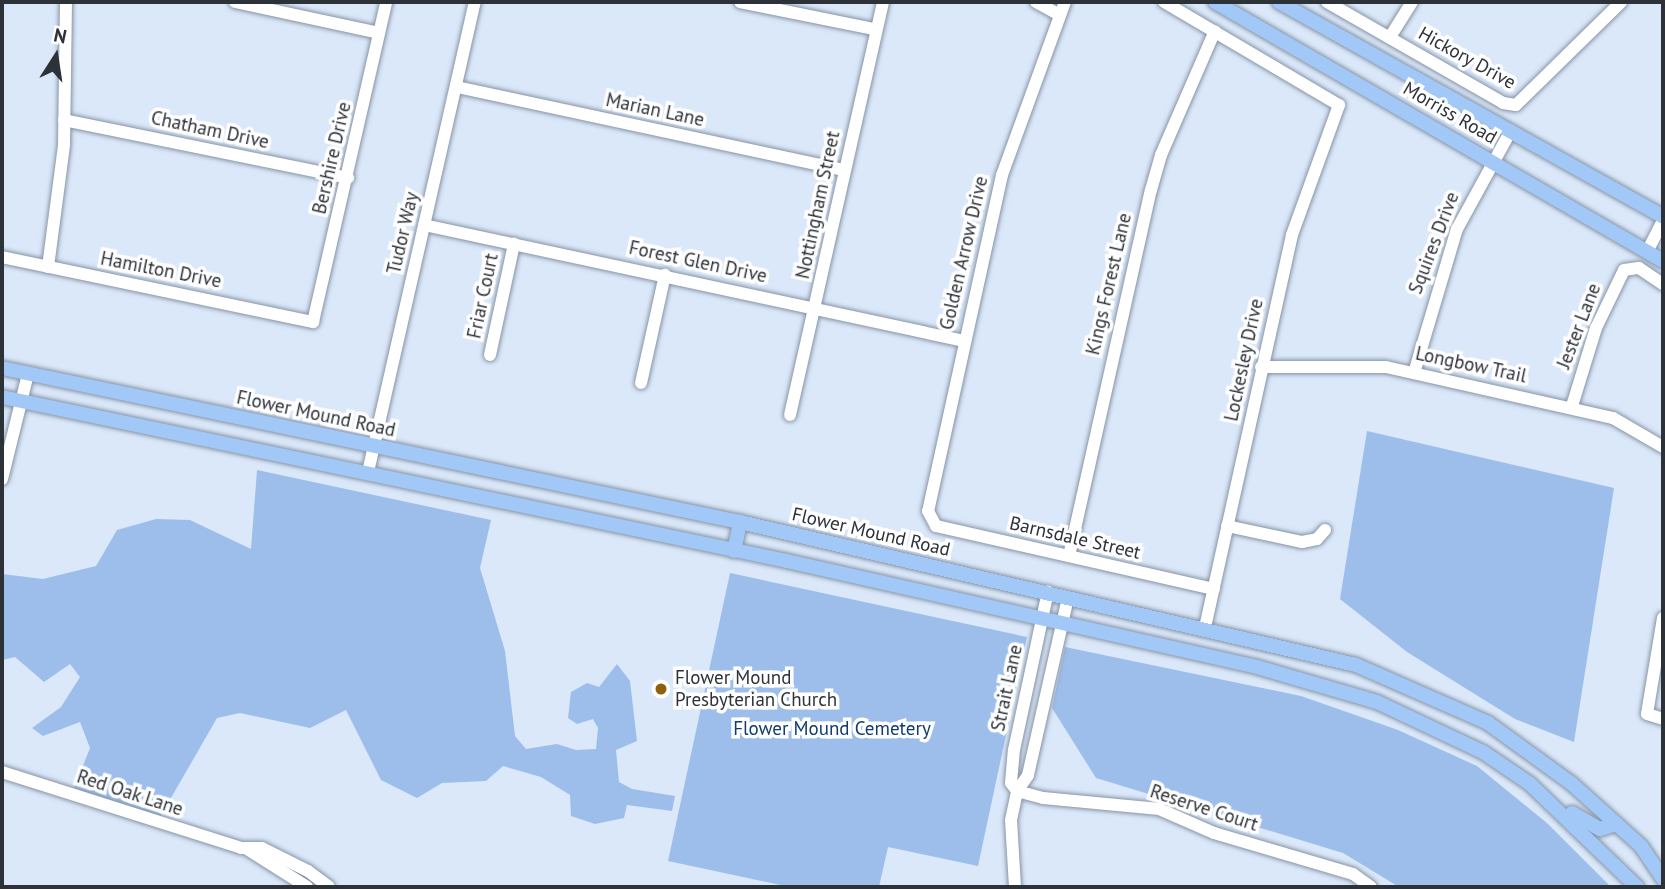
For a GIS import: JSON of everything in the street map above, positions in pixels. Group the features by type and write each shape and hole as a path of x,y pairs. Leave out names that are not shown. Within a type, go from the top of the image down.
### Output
{"main road":[{"name":"Morriss Road","path":"1215,2 1493,160 1663,261"},
{"name":"Morriss Road","path":"1279,2 1508,134 1663,219"},
{"name":"Flower Mound Road","path":"2,368 740,522 1205,628 1375,671 1476,717 1572,783 1641,846 1663,879"},
{"path":"2,397 368,472 1257,667 1377,702 1483,752 1550,800 1600,829 1616,824"},
{"path":"734,551 740,522"},
{"path":"1550,800 1637,887"}],"street":[{"path":"48,267 59,205 66,2"},
{"path":"235,2 379,33"},
{"name":"Bershire Drive","path":"313,322 386,2"},
{"name":"Tudor Way","path":"368,472 475,2"},
{"path":"740,2 874,29"},
{"name":"Nottingham Street","path":"790,415 816,307 874,29 883,2"},
{"path":"1036,2 1058,14"},
{"name":"Golden Arrow Drive","path":"931,520 928,511 1002,175 1058,14 1065,2"},
{"path":"1164,2 1214,31"},
{"name":"Hickory Drive","path":"1327,2 1503,103 1516,105 1621,2"},
{"path":"1390,37 1412,2"},
{"name":"Lockesley Drive","path":"1205,628 1292,235 1339,106 1214,31"},
{"name":"Kings Forest Lane","path":"1069,556 1154,178 1214,31"},
{"name":"Marian Lane","path":"457,87 844,170"},
{"name":"Chatham Drive","path":"64,120 348,178"},
{"name":"Squires Drive","path":"1414,373 1441,270 1475,190 1508,134"},
{"path":"1648,250 1663,219"},
{"name":"Forest Glen Drive","path":"424,225 816,307 964,341"},
{"name":"Friar Court","path":"490,355 514,244"},
{"name":"Hamilton Drive","path":"2,257 313,322"},
{"name":"Jester Lane","path":"1572,406 1611,293 1624,270 1632,266 1663,285"},
{"path":"641,383 665,275"},
{"name":"Longbow Trail","path":"1261,367 1362,365 1414,373 1572,406 1613,418 1663,447"},
{"path":"2,480 28,374"},
{"name":"Barnsdale Street","path":"931,520 936,526 1214,589"},
{"path":"1227,526 1302,542 1317,539 1325,530"},
{"name":"Strait Lane","path":"1017,792 1011,783 1014,750 1048,592"},
{"name":"Strait Lane","path":"1015,887 1011,820 1017,792 1028,775 1068,597"},
{"path":"1663,618 1647,714 1663,719"},
{"name":"Red Oak Lane","path":"2,772 247,849 307,887"},
{"name":"Reserve Court","path":"1017,792 1054,800 1159,809 1214,833 1353,873 1371,887"},
{"name":"Red Oak Lane","path":"247,849 262,848 297,865 330,887"}],"green space":[{"path":"1367,431 1614,488 1574,742 1515,719 1407,652 1340,599"},
{"path":"257,470 491,520 480,568 505,651 515,736 526,749 557,744 576,750 596,749 598,728 593,719 577,724 568,718 571,692 587,683 599,687 617,664 630,681 637,741 616,750 619,782 632,789 675,796 672,811 627,805 624,818 595,824 571,816 570,795 541,777 503,766 486,781 442,783 417,798 381,780 346,710 310,728 240,713 217,718 160,817 74,788 90,748 80,722 43,736 32,728 61,707 80,677 70,664 44,682 15,657 2,660 2,574 43,579 96,566 117,530 156,519 190,520 251,549"},
{"name":"Flower Mound Cemetery","path":"730,573 1027,637 978,866 888,847 879,887 790,887 668,861"},
{"path":"1065,647 1301,696 1398,730 1477,766 1547,823 1611,887 1399,887 1343,853 1096,778 1052,708"}],"place":[{"name":"Flower Mound Presbyterian Church","path":"661,689"}]}
